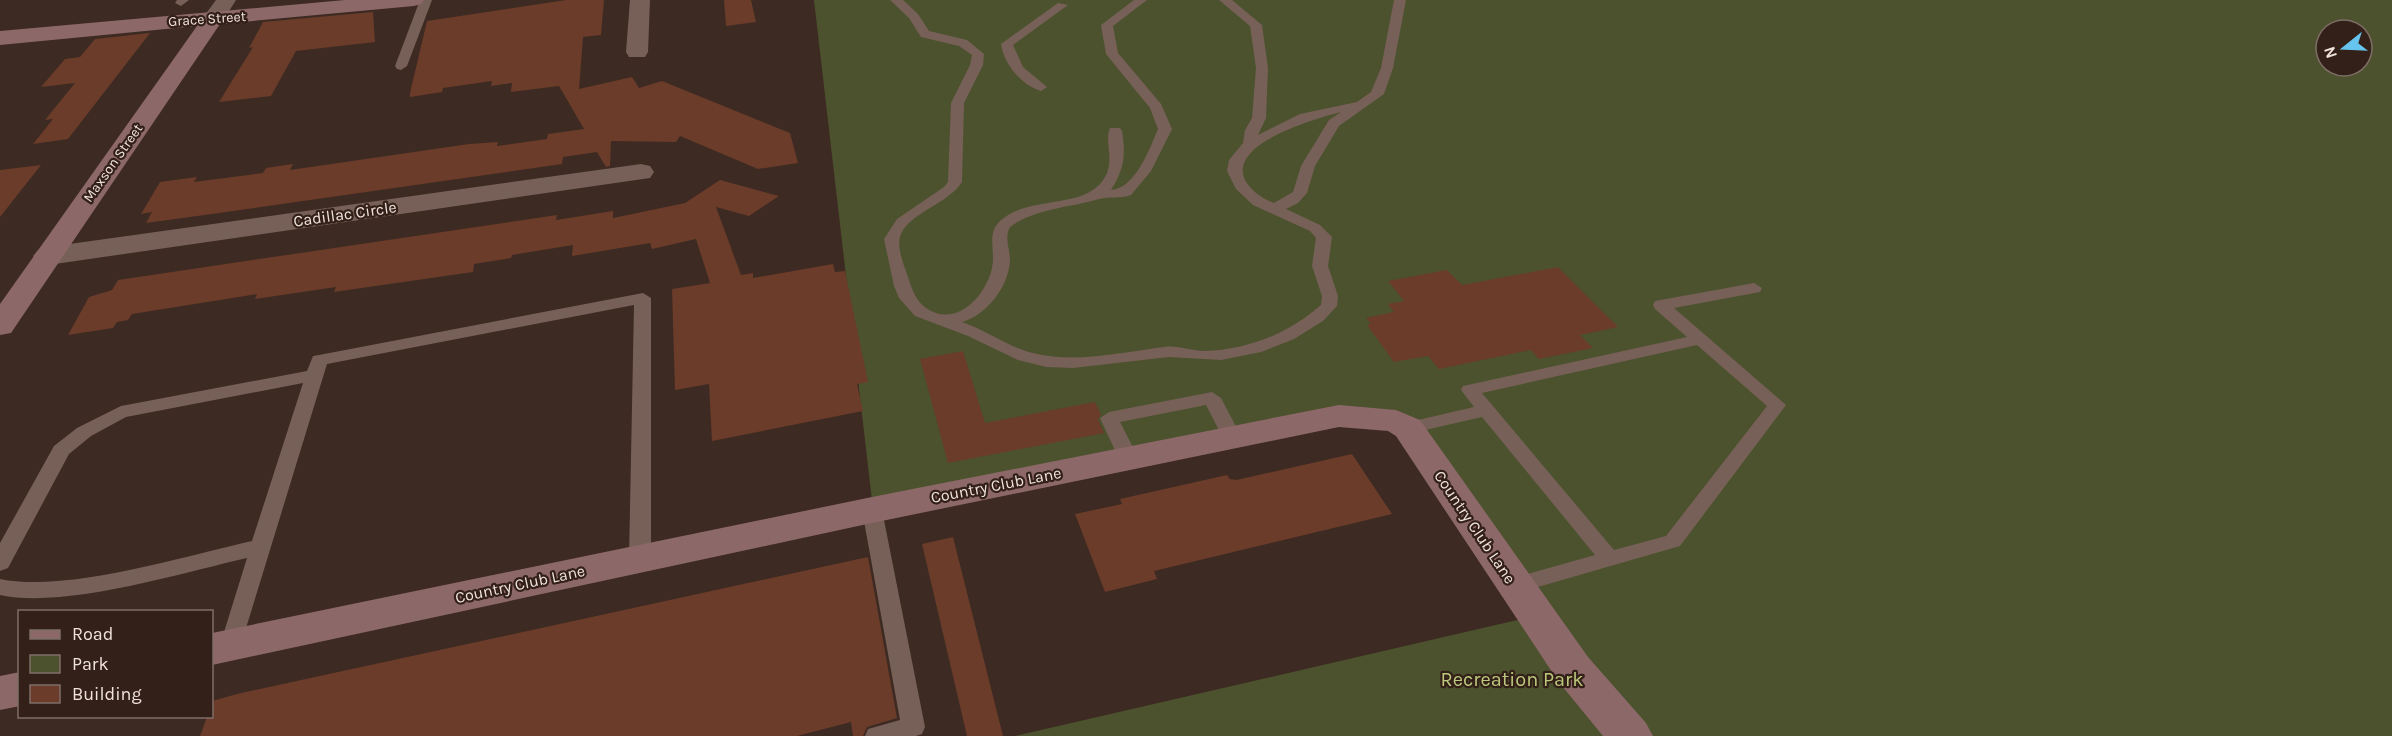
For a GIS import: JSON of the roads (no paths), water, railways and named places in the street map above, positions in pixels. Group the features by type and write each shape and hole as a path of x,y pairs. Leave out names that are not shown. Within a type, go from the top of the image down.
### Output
{"street":[{"name":"Grace Street","path":"0,38 197,18 219,10 414,0"},
{"path":"637,52 640,0"},
{"name":"Maxson Street","path":"0,326 219,10"},
{"name":"Cadillac Circle","path":"48,256 641,172"},
{"name":"Country Club Lane","path":"221,647 872,510 1339,416 1396,421 1408,428 1573,669 1630,736"},
{"path":"0,693 18,689"}],"lane":[{"path":"401,66 426,0"},
{"path":"896,0 914,16 925,34 963,42 978,54 976,69 961,91 956,110 955,182 950,190 903,222 893,234 891,243 901,284 909,302 917,312 930,320 944,321 962,317 976,307 992,288 1001,267 1000,234 1005,224 1030,209 1082,200 1101,194 1118,195 1129,191 1155,151 1164,129 1156,107 1112,54 1108,42 1107,25 1141,0"},
{"path":"1225,0 1256,25 1258,34 1262,91 1259,118 1252,130 1250,144"},
{"path":"1274,209 1286,205 1300,193 1308,166 1328,131 1342,115 1377,94 1384,77 1400,0"},
{"path":"1041,87 1025,77 1016,66 1006,44 1062,4"},
{"path":"944,321 1034,359 1064,362 1168,352 1208,356 1279,339 1319,317 1329,306 1330,296 1320,266 1324,237 1315,228 1258,202 1238,182 1234,171 1236,160 1250,144 1305,117 1365,102"},
{"path":"1101,194 1111,180 1118,159 1115,131"},
{"path":"1514,586 1673,541 1777,405 1661,305 1754,288"},
{"path":"221,647 261,547 319,360 643,298 640,559"},
{"path":"976,307 977,325 990,339"},
{"path":"1610,559 1470,390 1701,339"},
{"path":"0,563 61,450 84,432 121,412 315,375"},
{"path":"1408,428 1487,410"},
{"path":"872,510 913,727 877,736"},
{"path":"0,587 7,591 54,590 261,547"}],"park label":[{"name":"Recreation Park","path":"1512,679"}]}
